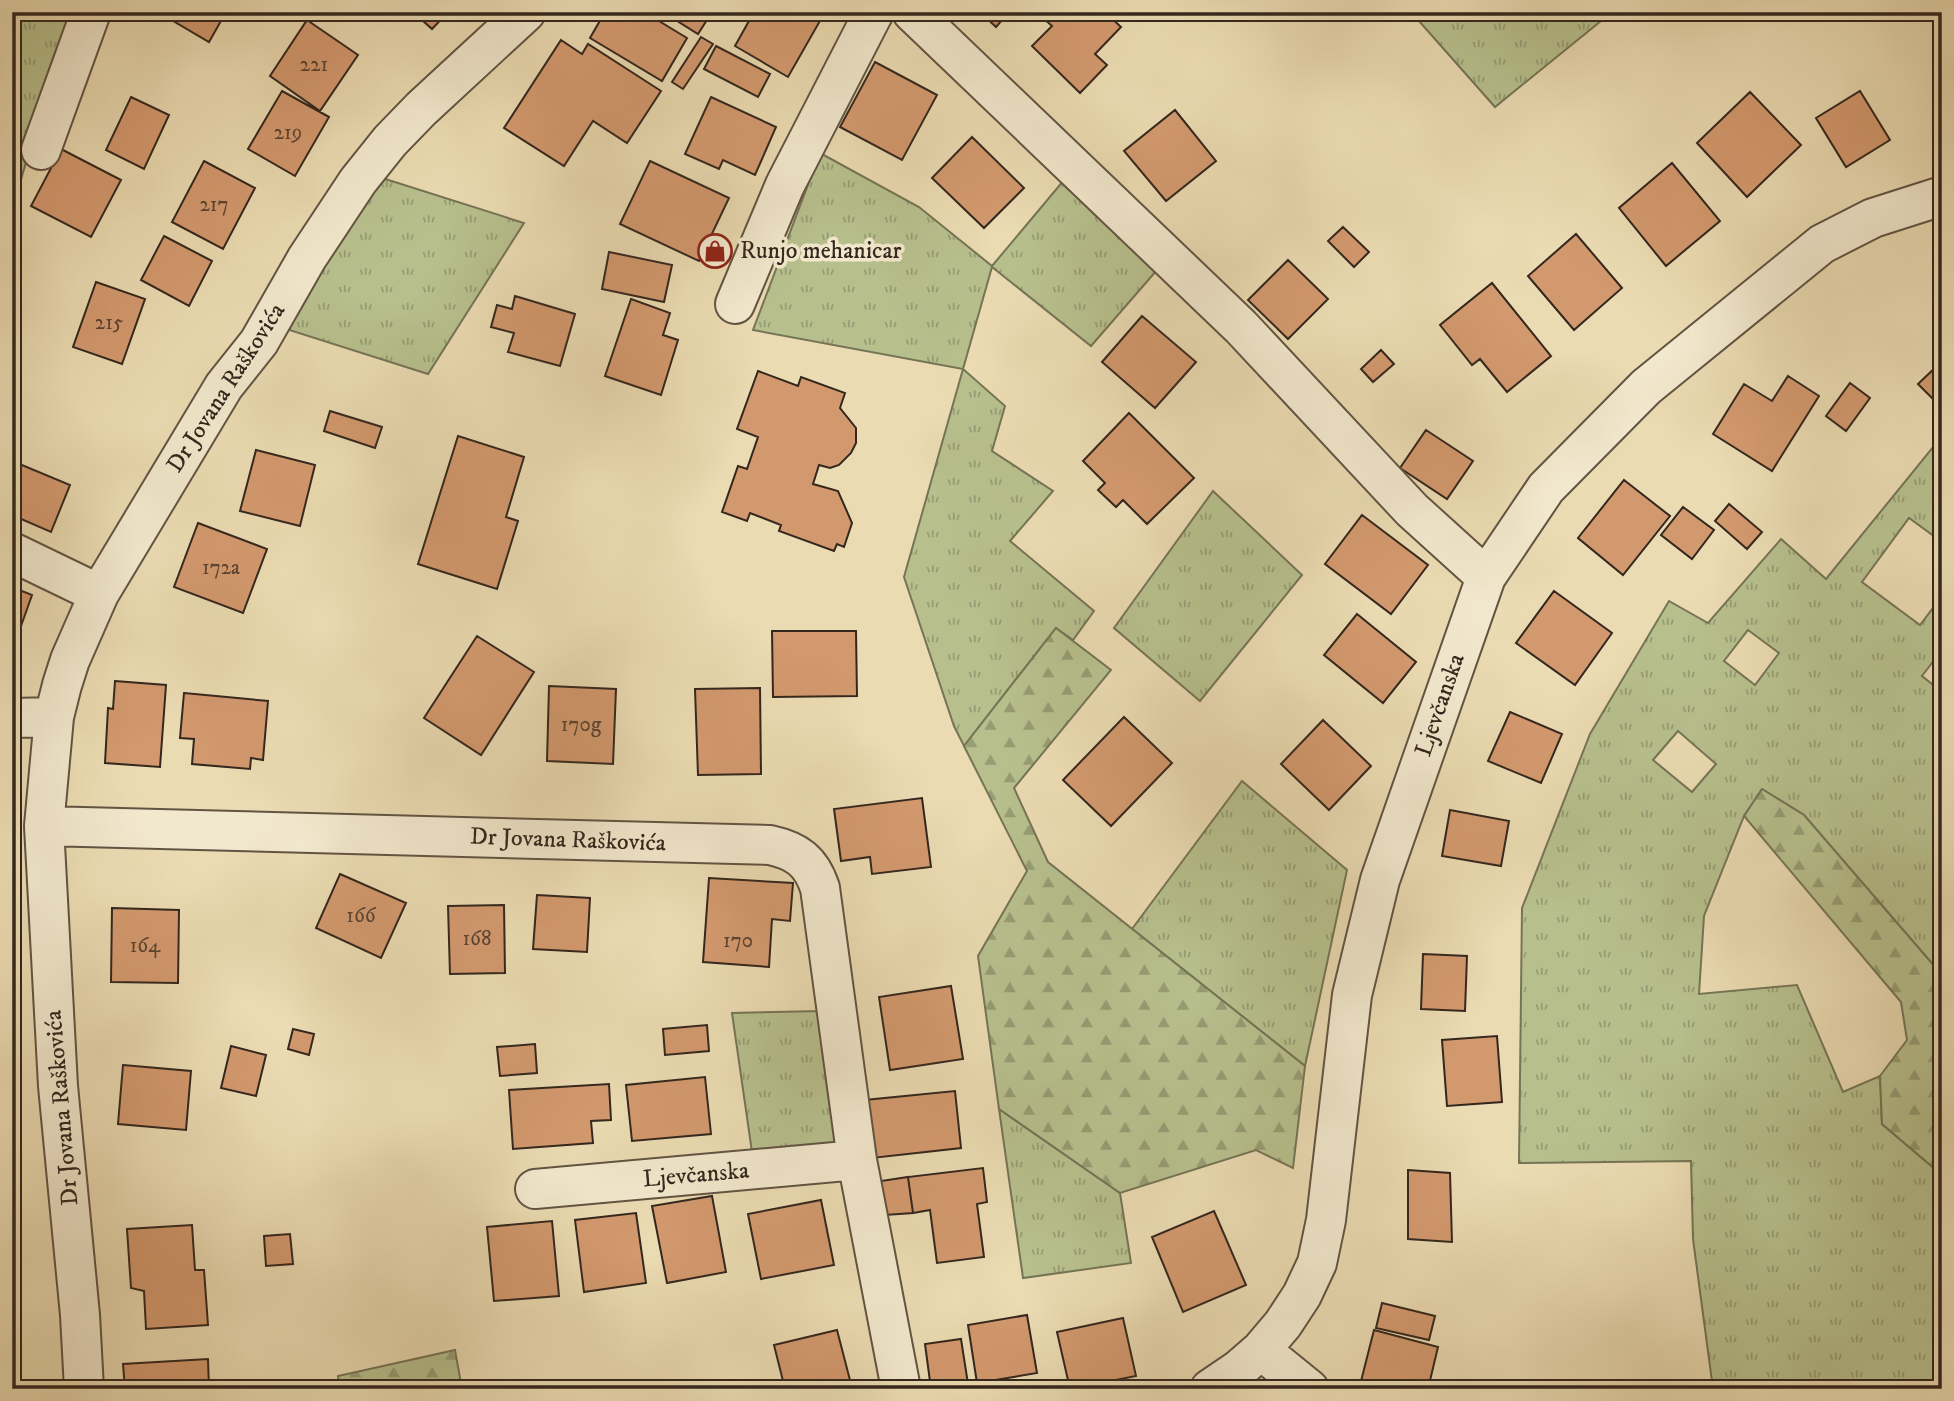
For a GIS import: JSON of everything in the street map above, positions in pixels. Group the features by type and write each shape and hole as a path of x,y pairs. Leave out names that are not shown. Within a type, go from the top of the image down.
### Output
{"street":[{"path":"41,150 91,12"},
{"name":"Dr Jovana Raškovića","path":"84,1389 80,1315 58,1086 44,826 54,717 70,660 99,594 224,386 259,342 307,258 358,181 390,141 421,109 526,12"},
{"path":"735,304 785,185 874,12"},
{"path":"912,12 1241,327 1412,510 1486,577"},
{"name":"Ljevčanska","path":"1210,1389 1261,1350 1296,1305 1317,1263 1326,1220 1352,995 1380,880 1486,577 1546,488 1646,387 1822,244 1873,218 1942,197"},
{"path":"12,552 99,594"},
{"path":"12,718 54,717"},
{"name":"Dr Jovana Raškovića","path":"44,826 770,845 788,849 810,866 820,888 857,1160"},
{"path":"857,1160 901,1389"},
{"name":"Ljevčanska","path":"535,1189 857,1160"},
{"path":"1261,1350 1308,1389"}],"green space":[{"path":"12,12 79,12 15,200 12,200"},
{"path":"1411,12 1612,12 1495,107"},
{"path":"820,153 919,207 992,266 1064,180 1157,270 1091,346 992,267 963,369 753,330"},
{"path":"379,177 524,223 428,374 283,328"},
{"path":"963,369 1005,406 992,451 1053,491 1010,541 1094,611 1073,640 1056,628 964,746 954,726 904,577"},
{"path":"1942,436 1942,542 1909,518 1862,582 1920,625 1942,596 1942,650 1922,676 1942,692 1942,975 1804,815 1762,789 1744,816 1704,916 1699,994 1797,985 1843,1092 1880,1076 1882,1124 1942,1175 1942,1389 1713,1389 1693,1239 1691,1161 1519,1163 1522,908 1590,734 1669,601 1708,623 1781,539 1826,579","holes":["1748,630 1779,653 1755,685 1724,661","1678,731 1716,764 1692,792 1653,760"]},
{"path":"1213,491 1302,575 1200,701 1114,628"},
{"path":"1056,628 1111,670 1014,788 1048,862 1305,1066 1293,1168 1256,1150 1120,1193 999,1109 978,956 1027,871 964,746"},
{"path":"1242,781 1347,870 1305,1066 1132,929"},
{"path":"1762,789 1804,815 1942,975 1942,1175 1882,1124 1880,1076 1907,1040 1901,1002 1744,816"},
{"path":"821,1011 842,1143 753,1159 732,1013"},
{"path":"999,1109 1120,1193 1131,1263 1023,1278"},
{"path":"455,1350 462,1389 339,1389 338,1376"}],"building":[{"path":"158,12 226,12 209,42"},
{"path":"413,12 448,12 432,29"},
{"path":"605,12 644,12 687,38 662,81 590,38"},
{"path":"663,12 712,12 698,34"},
{"path":"754,12 825,12 788,77 735,46"},
{"path":"980,12 1009,12 996,27"},
{"path":"1045,12 1105,12 1121,27 1095,54 1107,65 1080,93 1032,46 1052,26 1041,16"},
{"path":"307,20 358,55 320,111 270,76"},
{"path":"701,37 713,44 683,89 672,82"},
{"path":"561,40 582,54 588,44 661,91 627,143 593,121 564,166 504,128"},
{"path":"716,46 770,74 758,97 704,69"},
{"path":"875,62 937,95 902,160 840,127"},
{"path":"282,91 329,117 295,176 248,149"},
{"path":"1860,91 1890,140 1846,167 1816,118"},
{"path":"1750,92 1801,145 1747,197 1697,143"},
{"path":"131,97 169,115 144,169 106,150"},
{"path":"711,97 776,127 755,175 723,160 719,169 685,154"},
{"path":"1175,110 1216,161 1166,201 1124,151"},
{"path":"972,137 1024,188 984,228 932,178"},
{"path":"61,149 121,180 91,237 31,206"},
{"path":"204,161 255,188 223,249 172,222"},
{"path":"650,161 729,198 699,261 620,224"},
{"path":"1672,163 1720,221 1666,266 1619,208"},
{"path":"1343,227 1369,252 1354,267 1328,241"},
{"path":"1576,234 1622,288 1574,330 1528,276"},
{"path":"164,236 212,261 189,306 141,280"},
{"path":"609,252 672,265 664,302 602,289"},
{"path":"1288,260 1328,299 1288,339 1248,300"},
{"path":"96,282 145,299 122,364 73,347"},
{"path":"1492,283 1551,356 1507,392 1480,359 1472,365 1440,325"},
{"path":"515,296 575,314 560,366 508,352 514,333 491,327 497,305 512,309"},
{"path":"631,299 670,313 663,335 678,340 661,395 605,376"},
{"path":"1142,316 1196,362 1155,408 1102,362"},
{"path":"1381,350 1394,364 1373,382 1361,369"},
{"path":"1939,364 1942,367 1942,396 1936,402 1918,384"},
{"path":"758,371 798,386 801,377 845,393 840,408 856,428 856,443 851,453 839,465 830,468 819,465 813,484 838,491 852,523 844,547 837,544 834,551 779,531 781,525 750,513 747,521 722,512 738,466 747,469 758,437 737,429"},
{"path":"1788,376 1819,396 1772,471 1713,434 1744,384 1772,401"},
{"path":"1850,383 1870,398 1846,431 1826,416"},
{"path":"330,411 382,427 375,448 324,431"},
{"path":"1129,413 1194,478 1147,524 1123,500 1116,507 1098,490 1105,483 1083,461"},
{"path":"1426,430 1473,461 1447,499 1400,468"},
{"path":"458,436 524,457 506,517 518,521 497,589 418,564"},
{"path":"256,450 315,465 300,526 240,511"},
{"path":"17,463 70,485 51,532 12,515 12,474"},
{"path":"1624,480 1670,516 1623,575 1578,538"},
{"path":"1729,504 1762,532 1747,549 1715,521"},
{"path":"1683,507 1714,530 1692,559 1661,535"},
{"path":"1362,515 1428,565 1391,614 1325,564"},
{"path":"198,523 267,549 243,613 174,587"},
{"path":"12,587 32,595 21,626 12,623"},
{"path":"1554,591 1612,633 1575,685 1516,643"},
{"path":"1357,614 1416,662 1383,703 1324,655"},
{"path":"772,631 856,631 857,696 773,697"},
{"path":"477,636 534,672 481,755 424,718"},
{"path":"115,681 166,685 160,767 105,763 108,708 113,709"},
{"path":"549,686 616,689 613,764 547,761"},
{"path":"760,688 761,774 698,775 695,689"},
{"path":"184,693 268,701 263,760 251,758 250,769 192,764 194,739 180,738"},
{"path":"1510,712 1562,734 1541,783 1488,761"},
{"path":"1124,717 1172,763 1111,826 1063,780"},
{"path":"1323,720 1371,766 1329,810 1281,764"},
{"path":"922,798 931,867 872,874 870,857 841,861 834,809"},
{"path":"1450,810 1509,821 1501,866 1442,856"},
{"path":"340,874 406,903 381,958 316,928"},
{"path":"709,878 793,883 790,921 772,919 769,967 703,962"},
{"path":"537,895 590,898 587,952 533,949"},
{"path":"504,905 505,973 450,974 448,906"},
{"path":"112,908 179,910 178,983 111,982"},
{"path":"1423,954 1467,956 1465,1011 1421,1009"},
{"path":"951,986 963,1059 890,1070 879,997"},
{"path":"707,1025 709,1051 665,1055 663,1029"},
{"path":"293,1029 314,1034 309,1055 288,1049"},
{"path":"1497,1036 1502,1102 1447,1106 1442,1040"},
{"path":"535,1044 537,1073 500,1076 497,1047"},
{"path":"231,1046 266,1055 256,1096 221,1088"},
{"path":"123,1065 191,1071 186,1130 118,1124"},
{"path":"705,1077 711,1134 632,1141 626,1085"},
{"path":"609,1084 611,1120 591,1121 593,1143 513,1149 509,1090"},
{"path":"955,1091 961,1148 872,1158 865,1100"},
{"path":"983,1168 987,1202 977,1204 984,1257 937,1263 930,1210 913,1213 908,1177"},
{"path":"1408,1170 1450,1173 1452,1242 1408,1239"},
{"path":"908,1177 913,1213 885,1215 881,1181"},
{"path":"712,1196 726,1272 667,1283 652,1206"},
{"path":"821,1200 834,1265 761,1279 748,1214"},
{"path":"1214,1211 1246,1285 1183,1312 1152,1237"},
{"path":"636,1213 646,1283 584,1292 575,1220"},
{"path":"552,1221 559,1296 494,1301 487,1227"},
{"path":"192,1225 195,1270 204,1270 208,1325 146,1329 144,1291 131,1288 127,1229"},
{"path":"290,1234 293,1264 266,1266 264,1236"},
{"path":"1382,1303 1435,1316 1429,1340 1376,1328"},
{"path":"1027,1315 1037,1373 977,1383 968,1325"},
{"path":"1123,1318 1136,1376 1070,1389 1057,1332"},
{"path":"837,1330 851,1384 831,1389 785,1389 774,1345"},
{"path":"1374,1330 1438,1347 1428,1389 1359,1389"},
{"path":"961,1339 968,1384 931,1389 925,1344"},
{"path":"208,1359 209,1389 125,1389 123,1364"}],"place":[{"name":"Runjo mehanicar","path":"715,251"}]}
